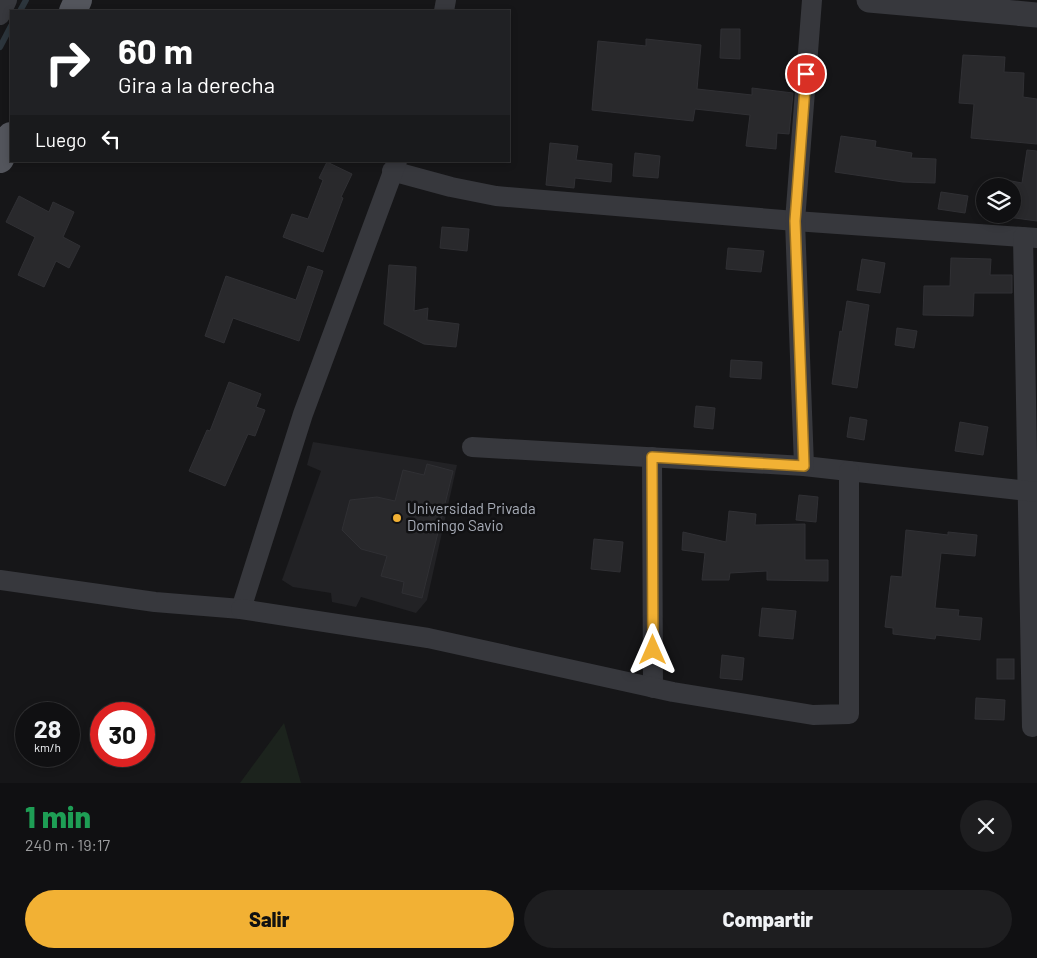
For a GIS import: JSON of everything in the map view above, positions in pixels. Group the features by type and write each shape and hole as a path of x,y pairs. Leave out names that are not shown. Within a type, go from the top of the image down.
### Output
{"main road":[{"path":"0,159 10,138"}],"street":[{"path":"0,14 7,0"},
{"path":"804,466 795,221 812,0"},
{"path":"869,0 1037,15"},
{"path":"241,609 303,414 394,166 450,187 496,196 1030,238 1032,727"},
{"path":"472,447 804,466 1032,492"},
{"path":"652,457 653,688"},
{"path":"0,580 155,602 241,609 428,638 653,688 813,715 849,714 850,471"}],"shaded area":[{"path":"313,442 457,465 427,600 416,613 361,597 356,607 332,602 331,593 293,587 282,580 321,471 307,465"},
{"path":"284,723 301,783 240,783"}],"building":[{"path":"721,29 740,29 740,59 720,58"},
{"path":"646,39 701,45 697,89 752,95 752,88 793,93 789,134 777,133 776,149 746,146 750,115 695,109 693,121 592,110 598,41 646,46"},
{"path":"963,55 1005,57 1004,72 1024,73 1023,97 1037,99 1037,144 971,138 974,104 959,103"},
{"path":"841,136 876,141 875,147 912,153 911,158 936,159 935,183 903,182 835,172"},
{"path":"550,143 578,146 576,160 612,164 611,182 575,178 574,188 546,185"},
{"path":"1027,150 1037,151 1037,221 1021,219 1022,183"},
{"path":"635,153 660,156 658,178 633,176"},
{"path":"327,162 352,174 341,197 343,198 323,252 283,237 292,214 308,219 323,180 319,178"},
{"path":"941,192 968,196 965,213 938,209"},
{"path":"19,196 49,212 53,202 74,212 63,237 80,246 69,268 56,261 44,287 18,275 35,237 6,222"},
{"path":"442,227 469,229 467,251 440,248"},
{"path":"728,248 764,251 761,272 726,269"},
{"path":"951,258 991,259 990,275 1012,275 1012,293 974,293 973,316 923,315 924,286 950,286"},
{"path":"862,259 885,263 880,293 857,290"},
{"path":"389,265 416,267 414,311 428,308 427,320 459,324 456,347 424,344 384,324"},
{"path":"308,266 323,271 299,341 233,318 224,343 205,336 226,276 296,300"},
{"path":"847,301 869,305 857,388 832,384 840,331 842,332"},
{"path":"897,328 917,331 914,348 895,345"},
{"path":"731,360 762,362 761,379 730,377"},
{"path":"229,382 261,394 256,407 265,410 255,436 248,434 225,486 189,471 207,430 210,431"},
{"path":"696,406 715,408 713,429 694,427"},
{"path":"850,417 867,420 864,440 847,437"},
{"path":"960,422 988,427 983,455 955,451"},
{"path":"427,464 453,471 422,598 402,593 404,582 381,576 387,556 361,549 342,530 350,500 377,497 395,501 403,470 424,475"},
{"path":"799,495 818,497 816,522 796,520"},
{"path":"729,511 756,514 755,525 805,524 805,560 828,560 828,581 767,580 767,571 730,573 729,580 702,580 705,553 682,550 683,532 726,542"},
{"path":"906,530 948,535 948,532 977,535 975,556 941,553 935,608 959,610 958,616 982,618 980,640 936,635 935,639 893,634 893,628 885,627 891,576 902,577"},
{"path":"594,539 623,542 620,572 591,569"},
{"path":"762,608 796,611 793,639 759,636"},
{"path":"722,655 744,658 742,680 720,678"},
{"path":"997,659 1014,659 1014,679 997,679"},
{"path":"976,698 1005,700 1004,720 975,719"}],"waterway":[{"path":"21,10 26,0"},
{"path":"0,47 10,28"}],"place":[{"name":"Universidad Privada Domingo Savio","path":"397,518"}],"route":[{"path":"653,650 652,457 804,466 795,221 806,74"}]}
